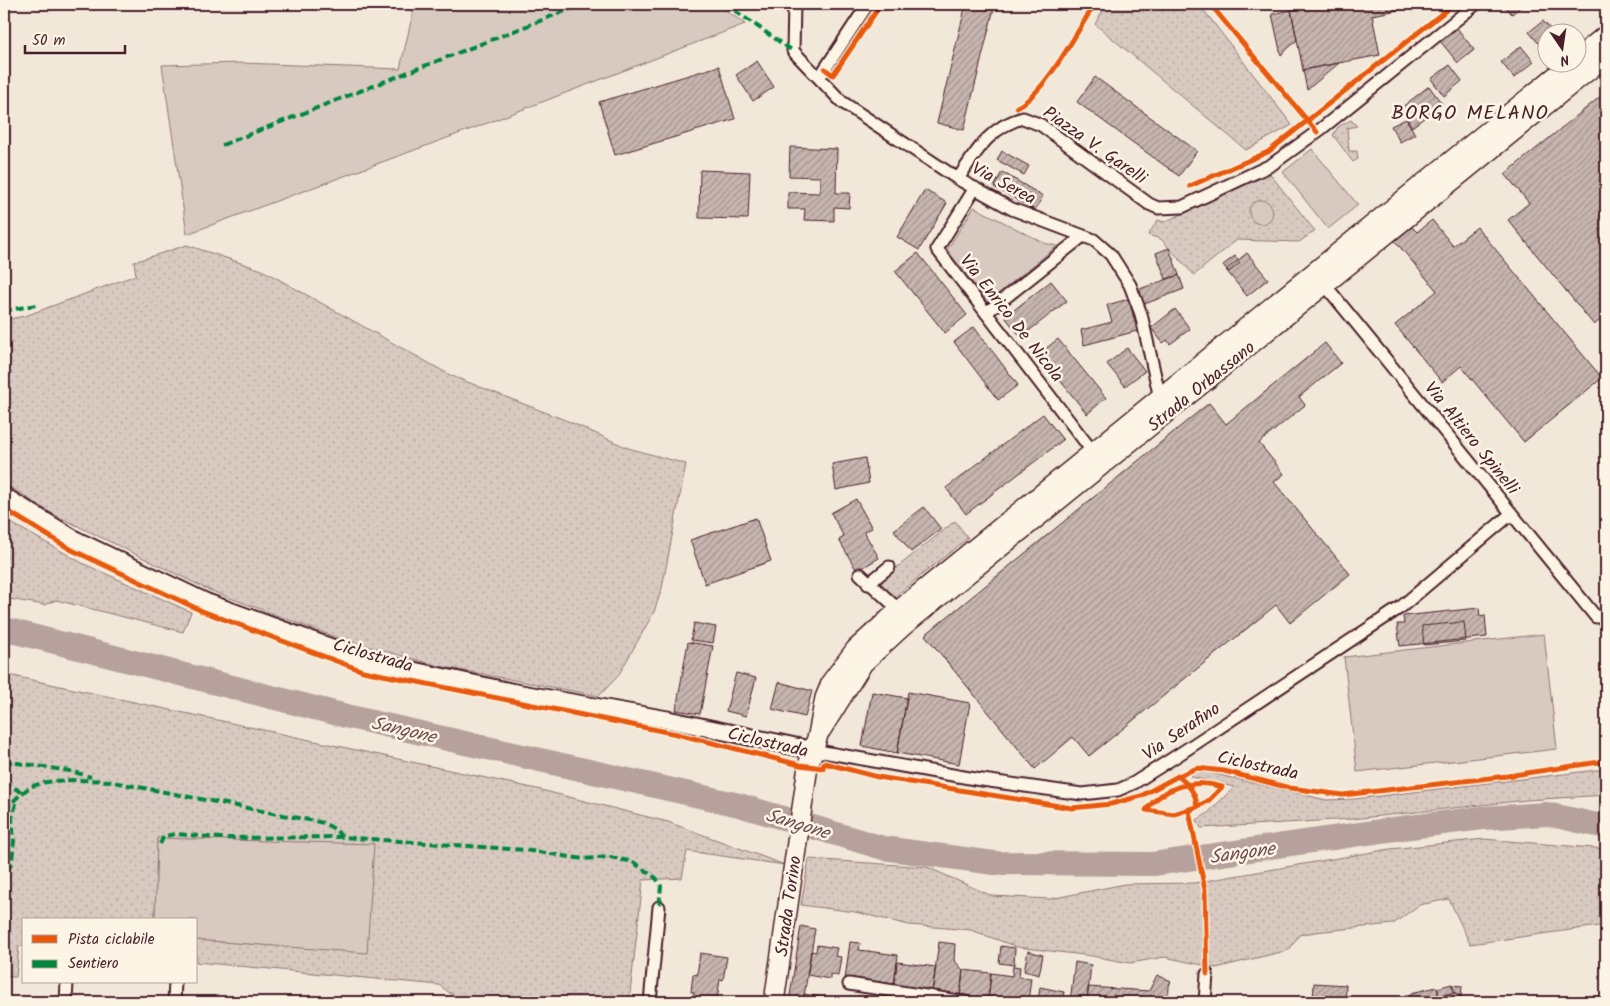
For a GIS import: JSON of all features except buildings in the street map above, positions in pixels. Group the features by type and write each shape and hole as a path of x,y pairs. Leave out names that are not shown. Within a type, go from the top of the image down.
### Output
{"main road":[{"path":"1588,50 1606,35"},
{"name":"Strada Orbassano","path":"1319,279 1606,56"},
{"name":"Strada Orbassano","path":"815,742 825,698 840,670 856,649 899,610 1098,459 1165,405 1319,279 1561,72"},
{"name":"Strada Orbassano","path":"815,742 863,663 878,648 1098,459"},
{"name":"Strada Torino","path":"774,1002 807,771 815,742"}],"street":[{"name":"Via Serea","path":"794,4 793,51 842,102 975,188 1012,209 1094,240 1111,255 1130,285 1141,314 1165,405"},
{"path":"819,78 868,4"},
{"name":"Piazza V. Garelli","path":"958,178 986,138 998,129 1023,118 1034,121 1149,204 1158,208 1172,209 1182,207 1271,165 1309,139 1476,4"},
{"name":"Via Enrico De Nicola","path":"975,188 937,249 1098,459"},
{"path":"986,313 1083,236"},
{"name":"Via Altiero Spinelli","path":"1319,279 1596,618 1606,618"},
{"path":"4,496 76,540 206,602 369,661 513,692 670,720 815,742"},
{"name":"Via Serafino","path":"815,742 975,779 1082,794 1118,790 1134,783 1178,755 1400,607 1511,514"},
{"path":"868,584 889,567"},
{"path":"860,574 868,584 899,610"},
{"path":"650,1002 659,907"},
{"path":"1204,1002 1207,974"},
{"path":"66,1002 67,984"},
{"path":"174,1002 175,984"},
{"path":"849,984 964,1002"}],"shaded area":[{"path":"415,4 717,4 745,24 477,127 187,234 162,65 242,63 400,69"},
{"path":"1111,4 1199,4 1292,125 1246,150 1095,24 1104,9"},
{"path":"1351,120 1357,126 1347,128 1349,151 1357,151 1358,159 1353,162 1333,135 1338,127"},
{"path":"1312,149 1358,205 1328,229 1283,172"},
{"path":"1270,174 1315,231 1299,242 1237,240 1194,275 1161,239 1148,235 1158,220 1164,222"},
{"path":"1261,200 1270,203 1273,212 1270,221 1261,224 1252,221 1249,212 1252,203"},
{"path":"974,207 1044,243 1057,246 988,302 947,250"},
{"path":"187,245 262,270 452,376 570,422 628,448 686,464 662,588 654,612 618,676 599,696 439,666 338,638 209,590 51,513 4,483 4,320 25,316 136,275 134,262"},
{"path":"4,519 84,564 191,612 183,632 56,600 44,605 4,598"},
{"path":"955,521 968,538 893,598 875,585"},
{"path":"1544,634 1557,749 1357,772 1344,657"},
{"path":"4,674 537,789 668,822 785,865 687,851 682,878 643,880 629,1002 462,1002 439,985 198,962 198,940 367,952 157,839 155,918 22,918 22,946 19,946 16,977 4,977"},
{"path":"1606,769 1606,795 1527,800 1352,819 1201,828 1197,820 1208,813 1234,787 1192,777 1191,772 1202,771 1326,800 1355,799"},
{"path":"157,838 374,844 367,953 198,940 198,918 155,918"},
{"path":"1484,839 1606,849 1606,925 1470,944 1449,899 1419,905 1393,924 1299,935 1289,950 1216,968 1165,957 1130,963 1092,956 1017,947 971,930 909,925 855,912 801,905 809,859 927,867 992,896 1050,899 1125,884 1194,883 1390,849"}],"waterway":[{"name":"Sangone","path":"4,629 350,717 739,805 883,848 994,863 1153,864 1402,828 1483,818 1547,814 1606,827"}],"marked path":[{"path":"222,145 583,4"},
{"path":"725,4 793,51"},
{"path":"4,311 36,305"},
{"path":"4,761 70,771 91,777"},
{"path":"4,809 27,789 38,784 69,780 108,781 324,823 336,830 342,837"},
{"path":"4,782 23,793"},
{"path":"4,881 12,861 14,841 12,818 17,800"},
{"path":"160,844 164,836 177,834 220,838 342,837 525,850 583,859 610,857 633,862 656,878 661,886 659,907"}],"cycle path":[{"path":"825,69 833,75 881,4"},
{"path":"1017,107 1038,90 1048,78 1091,10 1099,4"},
{"path":"1210,4 1317,132"},
{"path":"1190,186 1268,152 1454,4"},
{"name":"Ciclostrada","path":"4,509 72,550 202,611 363,671 677,734 800,765 823,768 824,763 878,777 1072,808 1111,804 1141,796 1197,768 1224,771 1290,788 1343,795 1507,776 1606,761"},
{"path":"1178,776 1185,782 1188,786 1194,794 1196,807 1174,814 1146,810 1161,795 1180,786 1190,784 1211,784 1222,787 1208,801 1189,811 1205,890 1207,974"}],"district":[{"name":"BORGO MELANO","path":"1470,112"}]}
